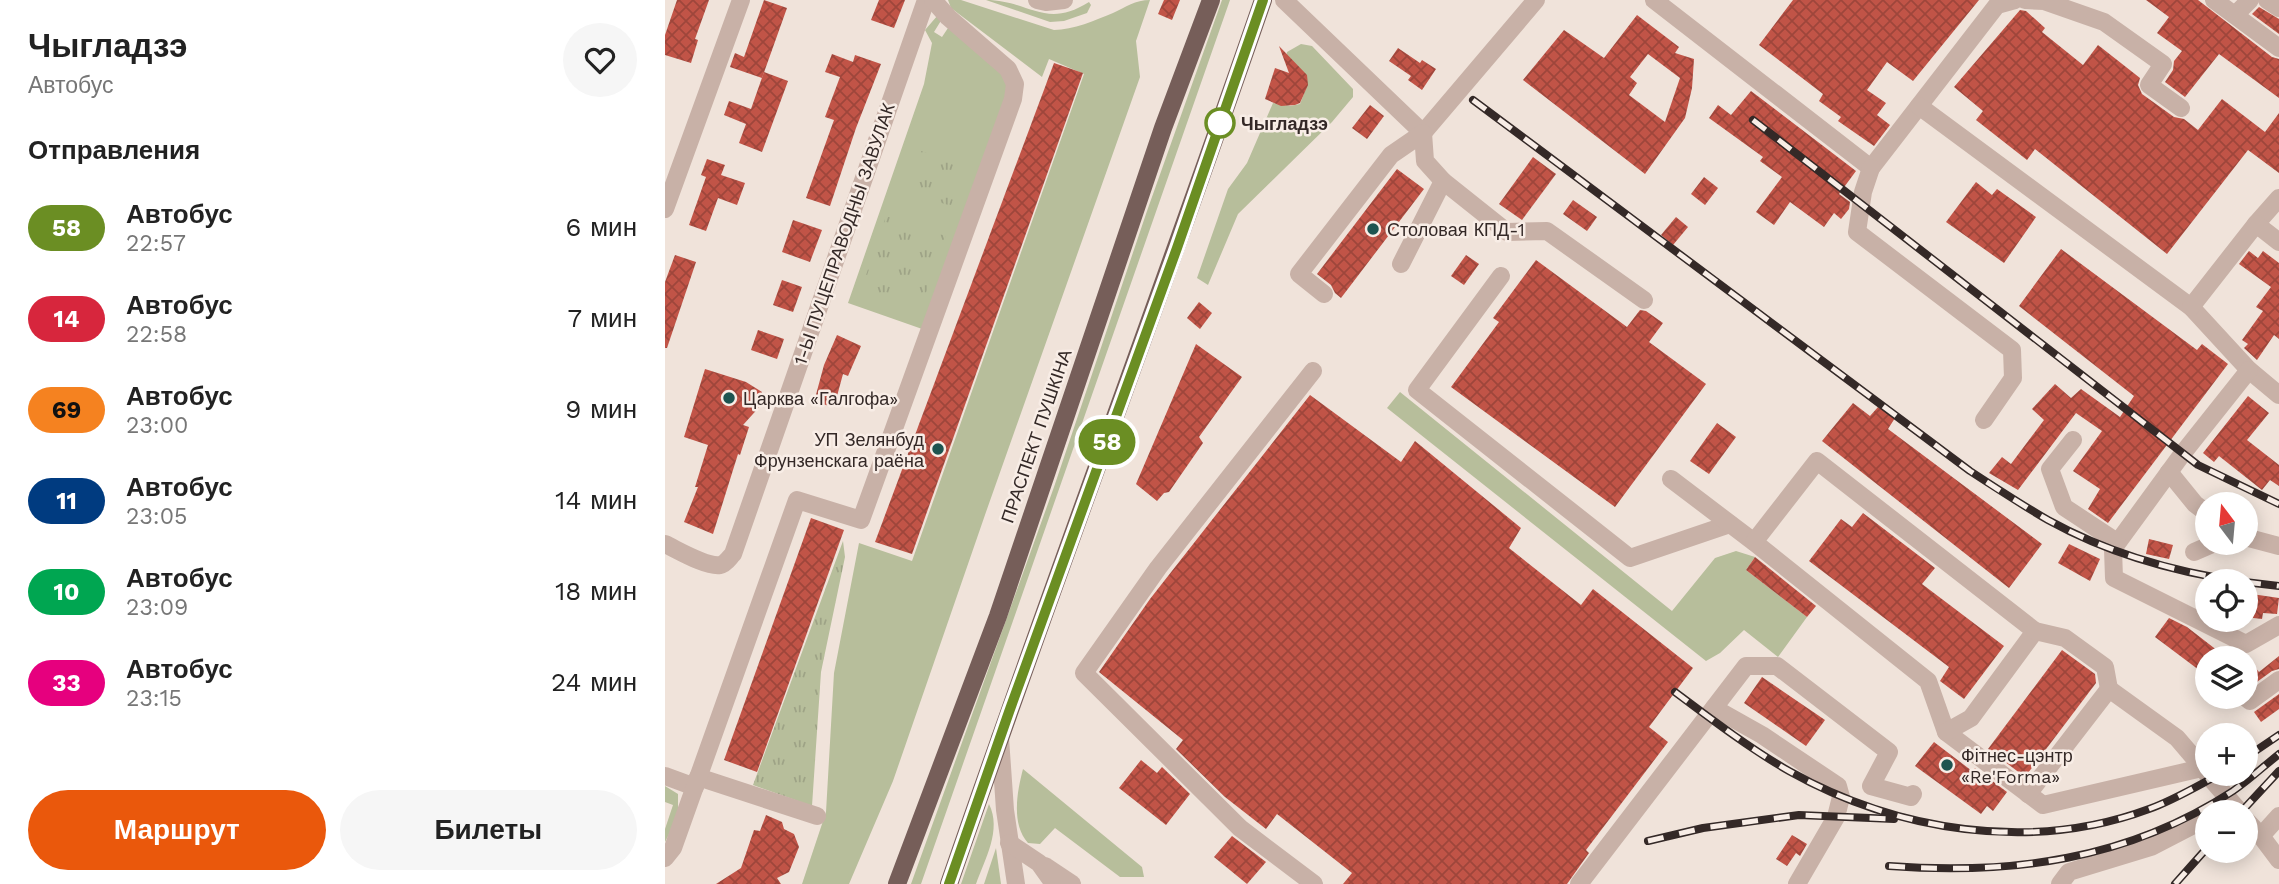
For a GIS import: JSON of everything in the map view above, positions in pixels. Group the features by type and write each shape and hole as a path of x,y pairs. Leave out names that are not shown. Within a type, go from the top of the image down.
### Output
{"main road":[{"name":"ПРАСПЕКТ ПУШКІНА","path":"897,884 998,616 1163,128 1211,0"},
{"path":"949,884 1263,0"}],"street":[{"path":"665,209 741,0"},
{"name":"1-Ы ПУЦЕПРАВОДНЫ ЗАВУЛАК","path":"665,544 708,564 726,563 733,554 926,0"},
{"path":"665,858 673,848 797,500 861,520 1013,99 1015,83 1008,69 948,17 933,0"},
{"path":"1037,0 1064,0"},
{"path":"1284,0 1423,133 1425,161 1443,181 1507,232 1548,232 1644,300"},
{"path":"1324,293 1299,274 1391,155 1423,133 1536,0"},
{"path":"1654,0 1871,168"},
{"path":"1984,420 2013,378 2012,350 1857,232 1863,192 1871,168 1997,5 2015,0"},
{"path":"2025,0 2044,1 2104,22 2163,65 2149,85 2181,108"},
{"path":"2214,0 2279,48"},
{"path":"2235,15 2250,0"},
{"path":"2267,0 2279,8"},
{"path":"1919,106 2191,307 2249,370 2279,395"},
{"path":"1401,264 1443,181"},
{"path":"2191,307 2279,198"},
{"path":"2256,224 2279,242"},
{"path":"1501,276 1417,390 1630,558 1730,524"},
{"path":"2249,370 2117,542 2113,549 2114,578 2246,644 2279,625"},
{"path":"1313,371 1158,568 1084,673 1240,828 1314,884"},
{"path":"2073,440 2050,469 2064,507 2117,542"},
{"path":"1754,542 1817,461 2035,631 2064,638 2105,667 2109,689 2177,738 2195,759"},
{"path":"2169,472 2195,504"},
{"path":"1671,479 1928,681 1946,732 2043,805 2195,773"},
{"path":"2258,540 2279,546"},
{"path":"1946,732 1971,718 2035,631"},
{"path":"1579,884 1746,666 1777,666 1889,752 1871,786 1911,797 1913,794"},
{"path":"2258,695 2279,680"},
{"path":"2028,794 2109,689"},
{"path":"1714,708 1762,735 1838,786 1841,797 1836,817 1797,884"},
{"path":"1000,738 1009,843 1016,884"},
{"path":"665,776 697,782 709,779 817,816"},
{"path":"2261,836 2279,816"},
{"path":"2060,884 2069,872 2151,847 2195,824"},
{"path":"2258,833 2279,860"},
{"path":"1009,843 1072,884"},
{"path":"1039,863 1043,884"},
{"path":"1039,863 1054,884"}],"green space":[{"path":"948,0 961,0 1054,30 1084,24 1135,3 1150,0 1136,41 1140,77 893,781 849,884 802,884 826,812 834,673 859,543 912,561 1084,74 1049,59 1042,77 951,8"},
{"path":"986,0 1001,1 1048,14 1074,10 1089,2 1091,5 1087,13 1064,21 1050,22"},
{"path":"1222,0 1230,0 921,884 911,884 1054,487"},
{"path":"938,15 942,19 934,32 942,37 950,25 1002,73 1009,85 925,330 848,303 924,84 932,43 925,30"},
{"path":"1301,44 1312,46 1353,89 1353,97 1332,122 1238,214 1208,285 1197,278 1228,189 1247,163 1273,103 1290,106 1300,104 1307,86 1297,65 1285,62 1287,52"},
{"path":"921,151 964,165 951,206 908,192"},
{"path":"886,216 946,236 921,307 862,287"},
{"path":"1400,392 1672,611 1715,558 1736,551 1755,557 1746,570 1807,617 1778,657 1744,630 1720,653 1706,661 1387,408"},
{"path":"843,541 845,557 821,672 812,806 753,785"},
{"path":"1023,769 1142,867 1144,877 1120,877 1055,828 1040,844 1028,843 1017,817 1017,798"},
{"path":"665,786 678,794 678,817 665,842 665,829 673,805 665,802"},
{"path":"989,804 994,824 987,855 976,884 961,884"},
{"path":"996,848 1001,884 984,884"}],"building":[{"path":"677,0 709,0 695,39 698,40 691,63 665,55 665,35"},
{"path":"764,0 787,8 762,78 730,67 735,53 744,57"},
{"path":"879,0 905,0 894,28 871,20"},
{"path":"1164,0 1180,0 1172,20 1158,14"},
{"path":"1793,0 1979,0 1913,81 1887,62 1867,90 1886,103 1877,115 1890,125 1874,146 1838,121 1841,117 1819,101 1823,94 1759,45"},
{"path":"2146,0 2198,0 2272,57 2279,59 2279,98 2219,54 2185,97 2165,82 2173,70 2174,61 2182,51 2157,33 2169,17"},
{"path":"2259,7 2279,19 2279,34 2252,14"},
{"path":"2020,10 2026,11 2045,28 2042,32 2083,65 2098,45 2140,78 2138,85 2142,94 2198,130 2222,99 2265,132 2279,113 2279,173 2248,150 2167,254 2035,149 2027,160 1976,120 1983,111 1954,87"},
{"path":"1637,15 1679,47 1675,53 1694,59 1692,88 1685,118 1645,174 1523,80 1564,30 1604,58","holes":["1648,54 1680,78 1665,122 1629,95 1637,83 1630,77"]},
{"path":"1279,46 1307,75 1308,85 1300,103 1295,105 1281,106 1265,99 1275,68 1289,73"},
{"path":"1398,48 1420,63 1422,60 1436,69 1422,90 1408,80 1411,76 1389,61"},
{"path":"832,54 853,62 855,55 881,64 830,206 806,198 834,120 825,117 840,77 825,72"},
{"path":"1054,63 1083,73 912,554 875,542"},
{"path":"764,72 788,81 762,152 739,143 746,124 724,115 729,101 751,109"},
{"path":"1751,91 1856,171 1839,194 1850,202 1849,209 1841,219 1834,213 1824,227 1790,202 1774,225 1756,212 1782,177 1760,161 1763,157 1709,118 1718,105 1731,115"},
{"path":"1370,105 1384,116 1367,139 1352,128"},
{"path":"1533,157 1556,174 1522,220 1499,204"},
{"path":"707,159 725,165 721,175 745,183 737,205 718,198 706,231 689,225 706,177 701,175"},
{"name":"Столовая КПД-1","path":"1397,169 1424,189 1341,298 1331,285 1317,274"},
{"path":"1704,177 1718,188 1705,205 1691,194"},
{"path":"1976,182 1992,195 1997,189 2036,217 2004,263 1946,222"},
{"path":"1573,200 1597,217 1587,231 1563,214"},
{"path":"1676,217 1688,227 1673,245 1661,235"},
{"path":"793,220 822,230 810,262 782,252"},
{"path":"2061,249 2197,350 2202,344 2228,364 2108,523 2088,509 2100,489 2073,471 2102,431 2076,413 2018,490 1989,473 2002,457 2011,464 2044,420 2032,409 2055,384 2071,398 2081,389 2120,417 2134,396 2019,306"},
{"path":"2249,251 2258,258 2263,251 2279,263 2279,339 2274,335 2257,360 2244,348 2248,344 2242,340 2263,311 2256,307 2271,287 2239,264"},
{"path":"675,255 696,262 665,348 665,282"},
{"path":"1466,255 1479,264 1464,285 1451,276"},
{"path":"1536,260 1627,327 1640,310 1663,323 1649,342 1706,384 1615,507 1451,387 1499,322 1493,318"},
{"path":"782,280 802,287 793,312 773,305"},
{"path":"1199,302 1212,313 1200,329 1187,318"},
{"path":"758,330 784,339 777,359 751,350"},
{"path":"837,335 861,346 848,376 843,374 834,407 814,402 824,365"},
{"path":"1196,344 1242,377 1199,437 1203,443 1169,492 1164,493 1157,501 1136,484"},
{"path":"705,369 746,382 762,392 762,404 743,425 749,427 713,534 684,522 698,487 695,487 708,445 684,437"},
{"path":"1310,395 1401,462 1415,441 1521,528 1509,548 1581,605 1593,589 1693,668 1649,727 1668,742 1586,850 1589,853 1567,884 1343,884 1352,873 1277,814 1266,829 1225,797 1176,749 1183,740 1099,672 1150,599"},
{"path":"2248,396 2269,413 2247,440 2279,465 2279,486 2270,480 2262,490 2219,456 2214,462 2203,453"},
{"path":"1853,403 1870,416 1878,407 1895,418 1888,429 2042,544 2009,588 1822,441"},
{"path":"1717,423 1736,437 1709,474 1690,461"},
{"path":"1863,513 1935,568 1922,584 2004,646 1964,699 1940,681 1949,667 1809,561 1841,519 1852,527"},
{"path":"811,518 844,530 757,772 724,760"},
{"path":"2149,539 2173,545 2169,559 2146,554"},
{"path":"2069,544 2100,559 2090,581 2058,563"},
{"path":"1755,557 1816,606 1807,617 1746,570"},
{"path":"2258,595 2279,598 2277,614 2263,613 2262,619 2258,619"},
{"path":"2169,618 2187,627 2212,646 2195,646 2195,667 2155,637"},
{"path":"2062,650 2095,674 2096,683 2025,777 1988,749"},
{"path":"2279,656 2279,669 2258,681 2258,671"},
{"path":"1762,677 1825,720 1806,746 1744,703"},
{"path":"2279,694 2279,709 2261,722 2254,712"},
{"path":"1934,742 1972,771 1975,768 2007,792 1993,811 1987,806 1981,814 1915,766"},
{"path":"1141,760 1157,773 1162,767 1190,794 1166,825 1119,788"},
{"path":"766,815 782,822 784,829 794,834 799,847 789,872 777,878 781,884 716,884 741,868 754,830 760,831"},
{"path":"1792,835 1807,844 1800,856 1796,853 1787,866 1776,859"},
{"path":"1232,836 1266,862 1247,884 1214,857"}],"railway":[{"path":"1473,100 1970,471 2048,520 2093,542 2141,559 2195,573"},
{"path":"1753,120 2198,465 2279,504"},
{"path":"2258,584 2279,586"},
{"path":"1675,692 1730,733 1789,771 1830,792 1919,821 1965,829 2011,832 2058,830 2104,822 2149,809 2198,786"},
{"path":"2258,749 2279,735"},
{"path":"1889,866 1980,868 2067,858 2110,847 2152,833 2193,814 2233,791 2279,754"},
{"path":"2252,800 2279,771"},
{"path":"1648,841 1703,828 1799,815 1894,819"},
{"path":"2175,884 2195,862"}],"bus line":[{"name":"58","path":"949,884 1263,0"}],"place":[{"name":"Чыгладзэ","path":"1220,123"},
{"name":"Столовая КПД-1","path":"1373,229"},
{"name":"Царква «Галгофа»","path":"729,398"},
{"name":"УП Зелянбуд Фрунзенскага раёна","path":"938,449"},
{"name":"Фітнес-цэнтр «Re'Forma»","path":"1947,765"}]}
